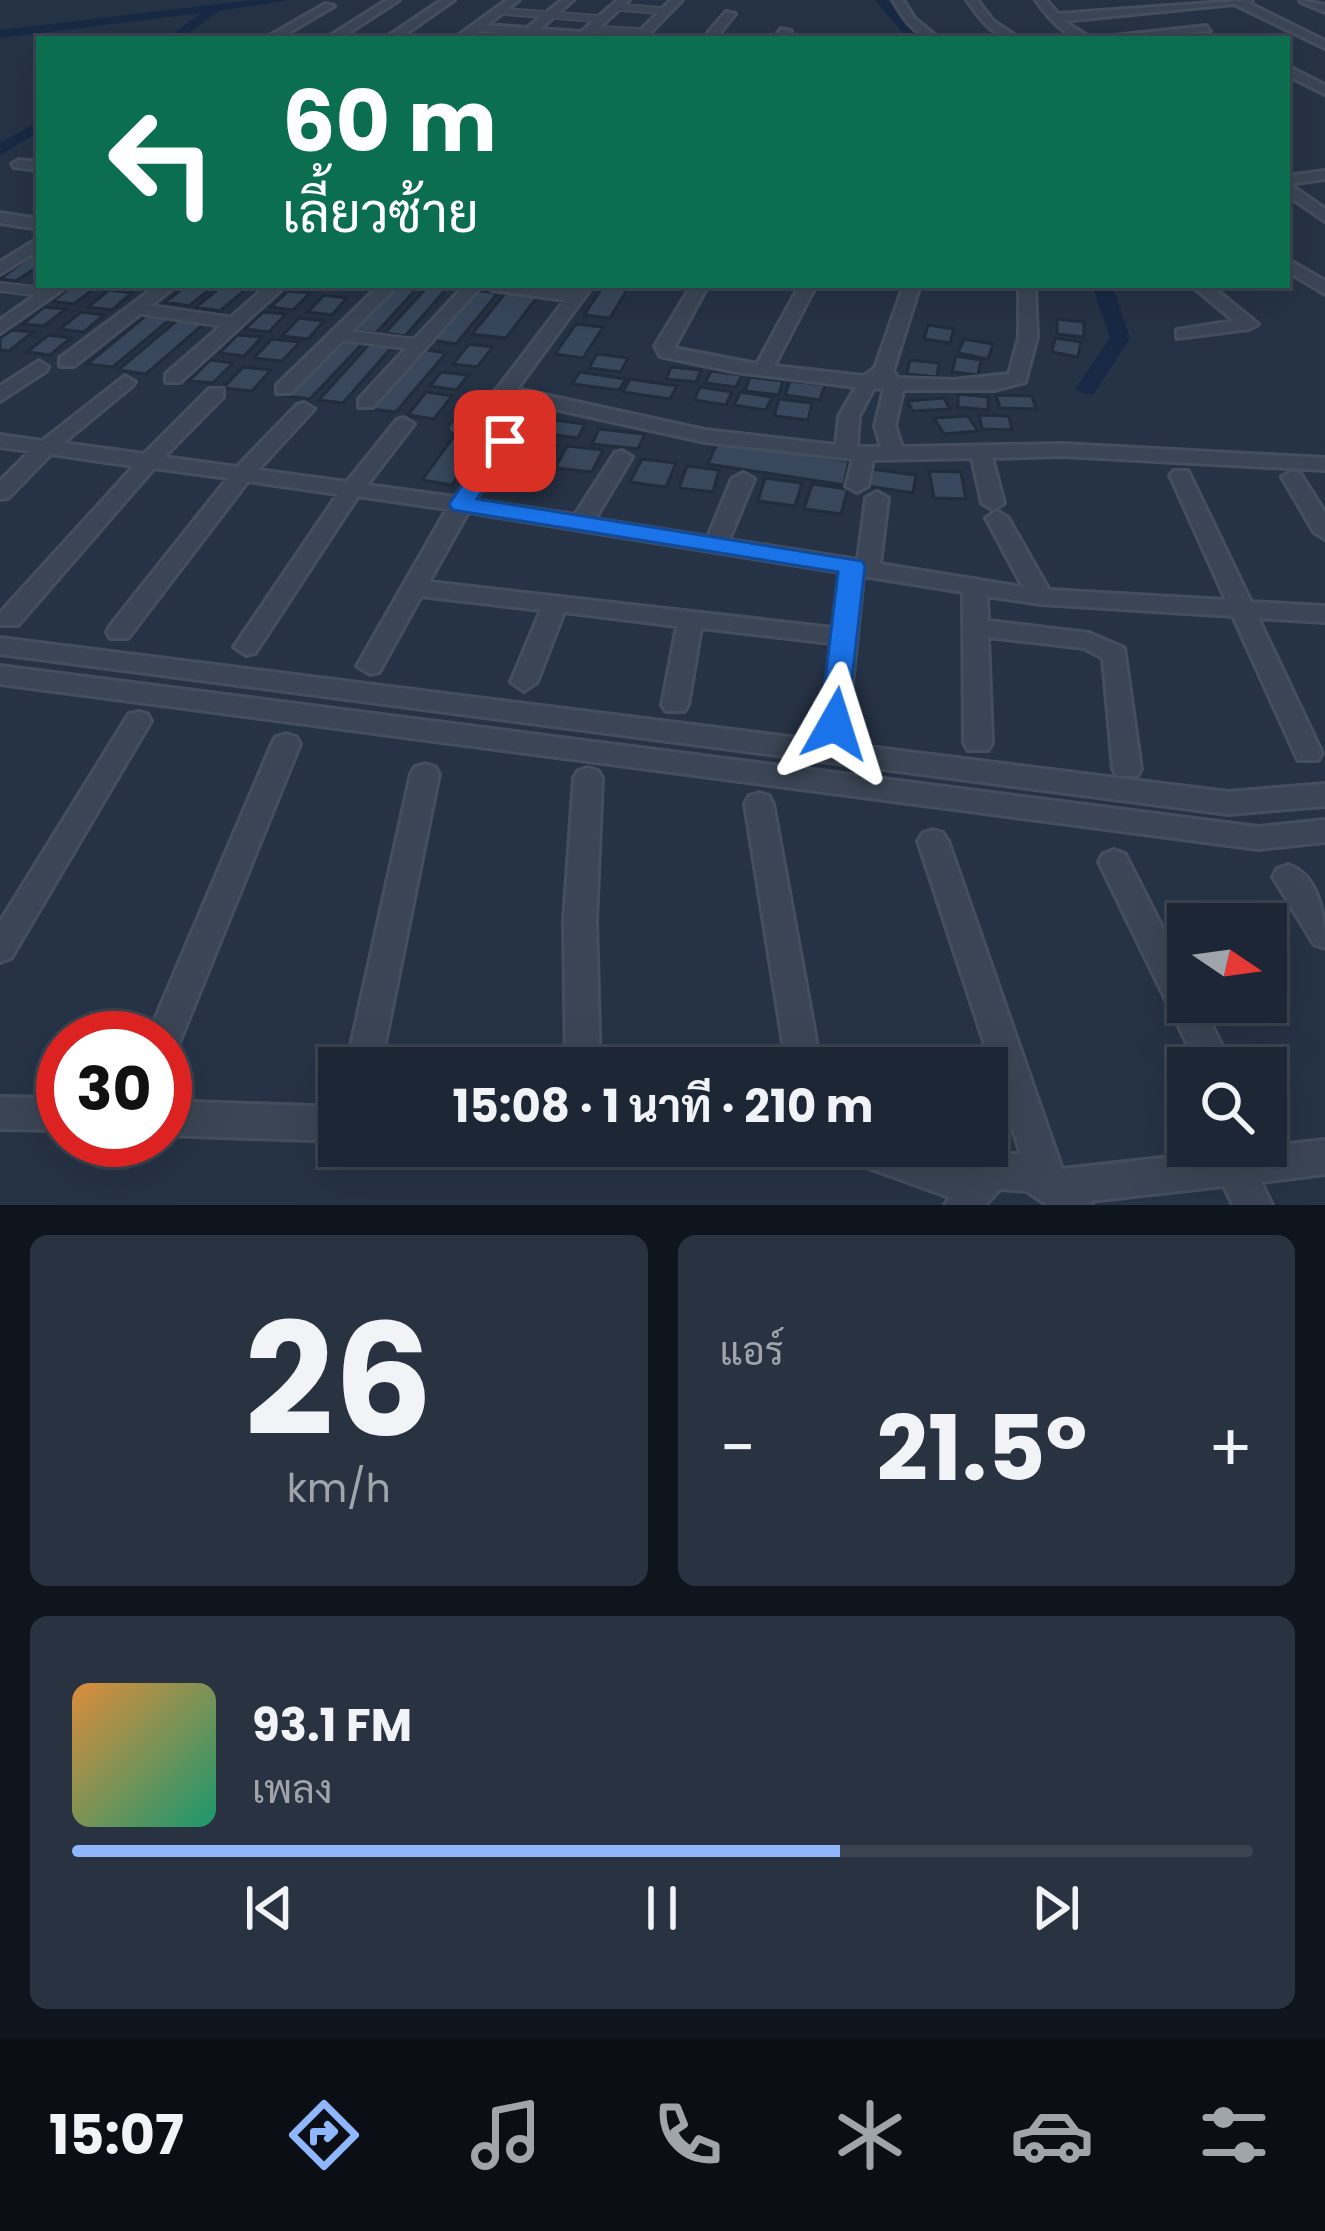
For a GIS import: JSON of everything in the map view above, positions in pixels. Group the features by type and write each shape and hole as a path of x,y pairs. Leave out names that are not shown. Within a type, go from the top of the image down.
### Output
{"street":[{"path":"336,36 394,0"},
{"path":"395,36 449,0"},
{"path":"464,36 514,0"},
{"path":"525,35 568,0"},
{"path":"641,36 676,0"},
{"path":"898,0 903,11 931,36"},
{"path":"972,0 989,23 1009,36"},
{"path":"1041,0 1055,18 1082,36"},
{"path":"1132,0 1158,4 1220,36"},
{"path":"1055,18 1158,4 1247,0"},
{"path":"1305,0 1325,9"},
{"path":"1234,1 1325,44"},
{"path":"477,27 525,35 585,34 620,4"},
{"path":"275,36 329,6"},
{"path":"712,36 730,14"},
{"path":"1142,36 1206,29"},
{"path":"1290,72 1325,90"},
{"path":"19,164 36,166"},
{"path":"1290,166 1307,177"},
{"path":"1290,183 1325,175"},
{"path":"1290,187 1325,216"},
{"path":"7,219 36,205"},
{"path":"5,262 36,245"},
{"path":"1290,266 1325,290"},
{"path":"68,362 165,288"},
{"path":"173,378 275,288"},
{"path":"284,389 387,288"},
{"path":"365,403 472,288"},
{"path":"536,288 581,291"},
{"path":"698,288 664,346 667,352 764,368 998,386 1018,378 1028,337 1027,288"},
{"path":"764,368 806,288"},
{"path":"892,449 885,426 882,379 911,288"},
{"path":"1183,334 1249,324 1203,288"},
{"path":"0,328 55,289"},
{"path":"463,428 506,392 581,291"},
{"path":"0,395 39,367"},
{"path":"835,724 867,492 852,449 849,416 882,379"},
{"path":"0,493 45,448 125,382"},
{"path":"506,392 705,436 852,449 1063,450 1325,464"},
{"path":"4,633 150,460 216,393"},
{"path":"119,632 244,472 304,409"},
{"path":"246,647 353,488 404,424"},
{"path":"0,441 461,504 1041,597 1325,614"},
{"path":"370,667 461,504 505,441"},
{"path":"980,449 995,510 1041,597"},
{"path":"581,523 622,457"},
{"path":"1181,475 1308,753"},
{"path":"1293,477 1325,532"},
{"path":"716,544 742,479"},
{"path":"975,586 978,743"},
{"path":"417,588 844,637"},
{"path":"524,682 555,604"},
{"path":"675,705 691,620"},
{"path":"975,627 1089,641 1115,654 1127,769"},
{"path":"4,633 1206,800 1325,795"},
{"path":"0,674 1258,838 1325,831"},
{"path":"0,950 138,721"},
{"path":"175,1011 286,744"},
{"path":"367,1047 425,774"},
{"path":"583,1047 580,921 588,778"},
{"path":"759,804 800,1047"},
{"path":"933,841 1059,1191"},
{"path":"1114,862 1206,1047"},
{"path":"1288,877 1325,935"},
{"path":"0,1112 36,1113"},
{"path":"192,1119 318,1123"},
{"path":"1287,1158 1325,1156"},
{"path":"902,1167 969,1196 1002,1169 1021,1170 1059,1191 1202,1167"},
{"path":"1251,1167 1253,1205"}],"lane":[{"path":"620,4 666,11"},
{"path":"500,10 603,19"},
{"path":"585,34 641,36"},
{"path":"0,286 36,288"},
{"path":"138,309 235,323"},
{"path":"340,335 420,345"}],"building":[{"path":"36,252 36,268 16,281 0,279"},
{"path":"70,288 95,288 74,304 52,301"},
{"path":"183,288 211,288 189,306 165,302"},
{"path":"219,288 247,288 220,311 196,307"},
{"path":"392,288 417,288 376,333 352,330"},
{"path":"426,288 447,288 405,336 385,333"},
{"path":"602,288 628,288 610,318 584,315"},
{"path":"109,290 132,293 112,310 88,307"},
{"path":"475,290 498,293 456,344 431,340"},
{"path":"288,291 310,293 293,310 271,307"},
{"path":"506,292 538,296 506,338 472,334"},
{"path":"324,295 347,298 332,315 308,312"},
{"path":"44,307 66,309 44,326 23,324"},
{"path":"81,312 104,315 84,332 60,329"},
{"path":"263,312 286,314 269,332 245,329"},
{"path":"149,313 174,316 113,367 87,364"},
{"path":"181,317 207,321 146,374 118,370"},
{"path":"299,318 324,321 308,339 282,336"},
{"path":"1057,319 1084,322 1084,337 1057,334"},
{"path":"576,324 603,327 583,358 555,354"},
{"path":"928,325 954,329 950,343 924,339"},
{"path":"12,330 33,332 9,351 0,350 0,338"},
{"path":"48,335 71,338 50,355 27,352"},
{"path":"237,335 262,337 244,356 220,353"},
{"path":"343,338 365,341 310,399 287,396"},
{"path":"1055,338 1081,342 1078,357 1052,352"},
{"path":"272,339 300,342 282,361 254,358"},
{"path":"964,339 993,344 988,359 958,353"},
{"path":"369,344 392,347 343,403 319,400"},
{"path":"469,344 493,347 477,367 453,364"},
{"path":"422,349 446,353 396,412 370,409"},
{"path":"597,354 628,358 621,372 589,368"},
{"path":"956,356 981,360 978,375 952,372"},
{"path":"210,360 233,363 213,383 189,381"},
{"path":"910,360 939,363 937,377 907,374"},
{"path":"243,367 271,370 252,391 223,388"},
{"path":"671,367 701,370 696,382 666,379"},
{"path":"711,371 742,375 736,387 705,383"},
{"path":"441,372 468,375 457,390 430,386"},
{"path":"580,372 626,379 619,390 572,384"},
{"path":"750,377 783,381 779,395 745,391"},
{"path":"630,379 677,386 670,399 623,392"},
{"path":"790,381 825,385 820,400 785,395"},
{"path":"700,387 732,392 726,405 694,400"},
{"path":"426,392 452,396 434,419 408,415"},
{"path":"740,392 772,397 766,410 734,405"},
{"path":"958,394 988,397 988,410 958,407"},
{"path":"996,395 1032,396 1036,409 1000,408"},
{"path":"944,398 950,409 913,411 907,401"},
{"path":"779,399 812,403 808,420 774,416"},
{"path":"490,412 527,416 517,432 480,428"},
{"path":"979,415 1009,416 1012,430 982,429"},
{"path":"968,416 978,431 944,434 934,418"},
{"path":"546,419 585,424 578,438 538,433"},
{"path":"459,429 487,433 452,485 422,480"},
{"path":"599,429 645,434 638,449 592,444"},
{"path":"528,441 558,446 545,465 515,461"},
{"path":"718,441 849,461 844,485 708,464"},
{"path":"567,446 603,450 592,472 555,468"},
{"path":"642,459 676,463 666,487 630,482"},
{"path":"687,466 719,470 713,492 679,488"},
{"path":"871,469 916,475 913,493 867,486"},
{"path":"929,471 961,472 966,499 934,498"},
{"path":"765,478 802,483 795,506 758,501"},
{"path":"812,484 848,489 841,514 804,509"}],"waterway":[{"path":"0,34 283,0"},
{"path":"881,0 912,36"},
{"path":"176,36 213,11"},
{"path":"0,150 36,127"},
{"path":"1086,389 1120,338 1103,288"}],"route":[{"path":"505,441 461,504 852,566 835,724"}]}
